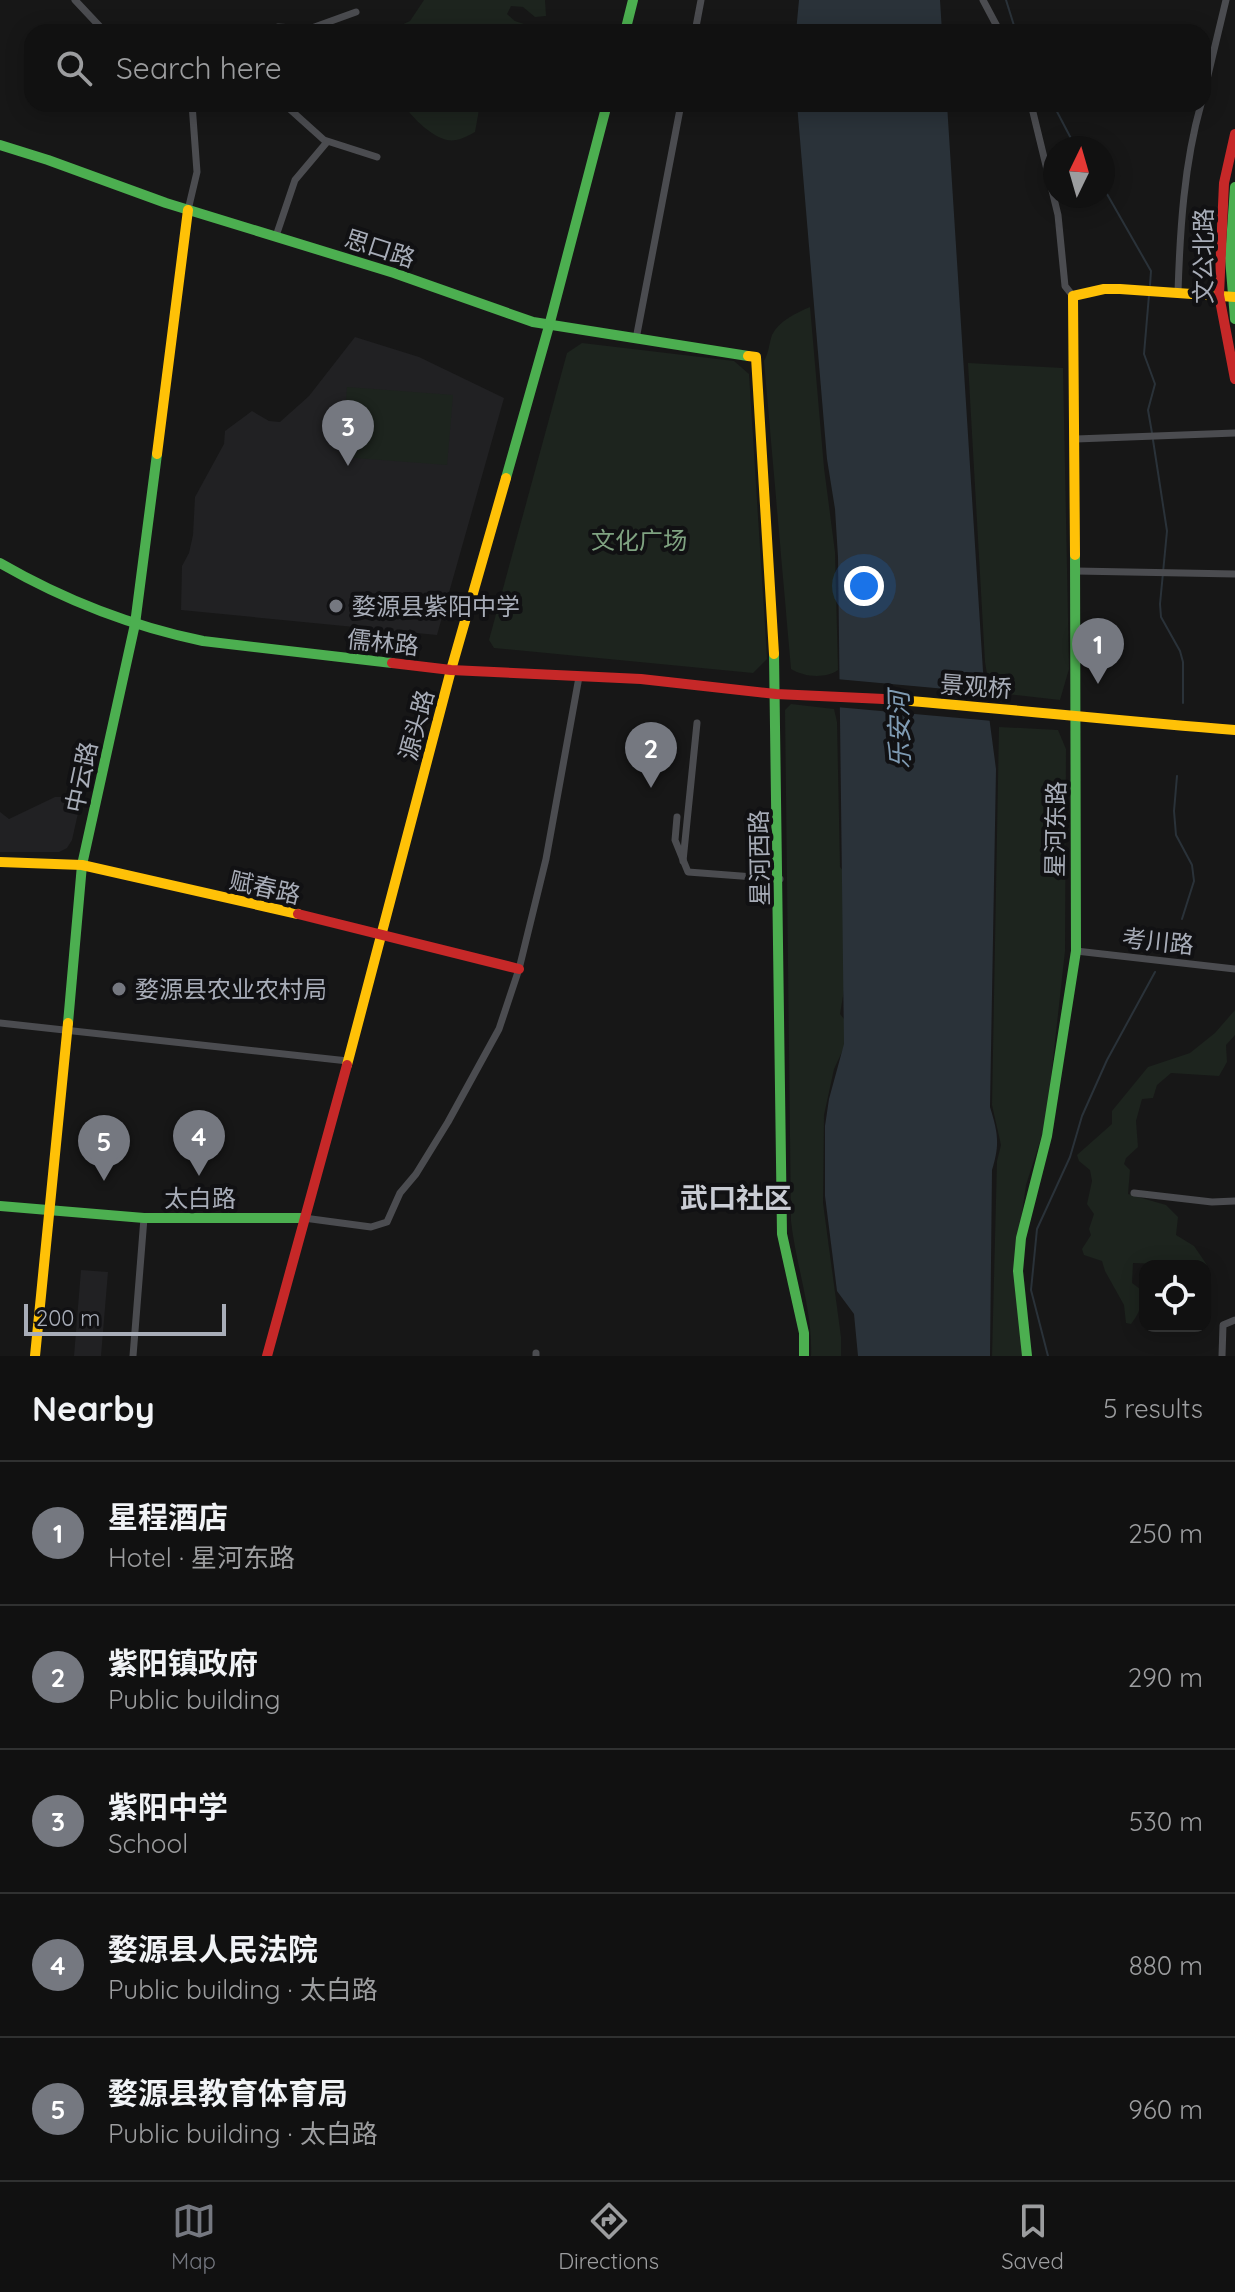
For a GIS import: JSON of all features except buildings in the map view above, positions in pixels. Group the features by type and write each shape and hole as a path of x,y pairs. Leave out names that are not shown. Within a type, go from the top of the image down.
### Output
{"street":[{"path":"75,0 98,24"},
{"path":"627,24 633,0"},
{"path":"696,24 701,0"},
{"path":"983,0 996,24"},
{"path":"1211,63 1226,0"},
{"path":"323,24 356,12"},
{"path":"188,210 197,172 193,112"},
{"path":"293,112 327,142 377,157"},
{"name":"源头路","path":"267,1356 605,112"},
{"path":"636,339 679,112"},
{"path":"1033,112 1058,215 1065,286 1073,296 1104,289 1233,297"},
{"path":"1178,292 1187,175 1199,112"},
{"name":"文公北路","path":"1235,134 1224,183 1219,295 1235,379"},
{"path":"276,236 295,180 327,142"},
{"name":"思口路","path":"0,145 74,167 188,210 424,283 517,318 549,326 756,357"},
{"name":"文公北路","path":"1235,187 1230,258 1235,319"},
{"name":"中云路","path":"35,1356 82,865 135,624 188,210"},
{"name":"星河东路","path":"1027,1356 1018,1271 1021,1238 1047,1136 1076,951 1073,296"},
{"name":"星河西路","path":"756,357 776,694 782,1234 804,1333 804,1356"},
{"path":"1076,439 1235,433"},
{"name":"儒林路","path":"0,563 63,596 135,624 203,641 451,670 641,679 776,694"},
{"path":"1076,571 1235,574"},
{"path":"304,1218 371,1227 387,1222 400,1193 416,1174 448,1122 499,1029 519,969 546,859 579,677"},
{"name":"景观桥","path":"776,694 817,694 1035,710 1076,718 1235,730"},
{"path":"683,864 697,723"},
{"path":"677,817 675,840 688,872 780,879"},
{"name":"赋春路","path":"0,862 82,865 519,969"},
{"name":"考川路","path":"1076,951 1235,969"},
{"path":"0,1023 348,1061"},
{"path":"1134,1193 1212,1202 1235,1201"},
{"name":"太白路","path":"0,1206 144,1218 304,1218"},
{"path":"133,1356 144,1218"},
{"path":"1222,1356 1223,1325 1235,1320"}],"shaded area":[{"path":"355,337 419,357 504,398 437,635 181,610 182,566 193,535 195,497 224,444 225,431 252,411 269,421 280,422 309,396"},
{"path":"55,797 81,800 72,840 67,848 59,852 0,852 0,812 9,819"},
{"path":"81,1270 108,1272 101,1356 74,1356"}],"green space":[{"path":"424,0 545,0 546,16 535,17 523,7 511,6 507,14 524,24 404,24 410,21"},
{"path":"409,112 479,112 475,132 456,140 434,134"},
{"path":"810,307 824,468 835,552 838,670 821,676 791,669 764,361 775,330 788,318"},
{"name":"文化广场","path":"582,343 734,361 749,374 767,659 753,673 494,648 489,640 567,353"},
{"path":"968,363 1063,368 1069,669 1060,700 990,692 985,662"},
{"path":"347,387 453,395 447,465 342,457"},
{"path":"791,704 834,709 837,722 840,867 850,880 847,972 840,1014 847,1023 847,1041 834,1069 824,1115 823,1203 841,1356 811,1356 807,1305 791,1221 785,710"},
{"path":"999,727 1058,730 1066,749 1065,951 1046,1123 1026,1185 1014,1268 1023,1356 992,1356 997,1161 1001,1145 992,1105"},
{"path":"1235,1010 1235,1035 1226,1045 1227,1062 1219,1076 1171,1073 1157,1085 1153,1098 1142,1099 1136,1121 1138,1147 1124,1164 1130,1170 1128,1194 1166,1205 1178,1217 1176,1235 1194,1246 1204,1260 1139,1260 1139,1263 1133,1263 1132,1283 1139,1288 1139,1312 1131,1324 1126,1323 1124,1305 1102,1261 1084,1255 1082,1249 1091,1235 1089,1229 1094,1214 1087,1204 1092,1181 1090,1170 1079,1161 1077,1155 1112,1124 1112,1111 1148,1067 1190,1053 1215,1033"}],"water":[{"path":"799,0 940,0 942,24 797,24"},
{"name":"乐安河","path":"798,112 948,112 983,671 996,769 990,1107 997,1145 992,1170 990,1356 858,1356 854,1314 837,1291 825,1196 825,1126 844,1044 838,557"}],"pier":[{"path":"836,679 990,693 993,721 836,707"}],"waterway":[{"path":"1006,0 1014,24"},
{"path":"1057,112 1070,136"},
{"path":"1115,208 1151,271 1150,285"},
{"path":"1149,295 1144,354 1155,384 1148,410 1152,433"},
{"path":"1153,440 1167,531 1161,617 1183,662 1183,703"},
{"path":"1177,776 1174,811 1176,835 1192,865 1194,881 1182,919"},
{"path":"1048,1356 1031,1290 1037,1229 1070,1157 1082,1116 1107,1060 1155,972"}],"traffic: fast":[{"path":"627,24 633,0"},
{"path":"506,478 605,112"},
{"path":"0,145 166,203 394,273 533,322 748,356"},
{"path":"1235,187 1230,258 1235,319"},
{"path":"68,1023 82,865 135,624 157,454"},
{"path":"1027,1356 1018,1271 1021,1238 1047,1136 1076,951 1075,555"},
{"path":"0,563 98,610 176,635 203,641 392,663"},
{"path":"774,654 782,1234 804,1333 804,1356"},
{"path":"0,1206 144,1218 304,1218"}],"traffic: slow":[{"path":"157,454 188,210"},
{"path":"1075,555 1073,296 1120,289 1235,297"},
{"path":"748,356 756,357 774,654"},
{"path":"347,1065 451,670 506,478"},
{"path":"884,699 1235,730"},
{"path":"0,862 82,865 298,914"},
{"path":"35,1356 68,1023"}],"traffic: jam":[{"path":"1235,134 1224,183 1219,295 1235,379"},
{"path":"392,663 451,670 641,679 776,694 884,699"},
{"path":"298,914 519,969"},
{"path":"267,1356 347,1065"}],"place":[{"name":"紫阳中学","path":"348,466"},
{"name":"婺源县紫阳中学","path":"336,606"},
{"name":"星程酒店","path":"1098,684"},
{"name":"紫阳镇政府","path":"651,788"},
{"name":"婺源县农业农村局","path":"119,989"},
{"name":"婺源县人民法院","path":"199,1176"},
{"name":"婺源县教育体育局","path":"104,1181"}],"district":[{"name":"武口社区","path":"736,1197"}]}
